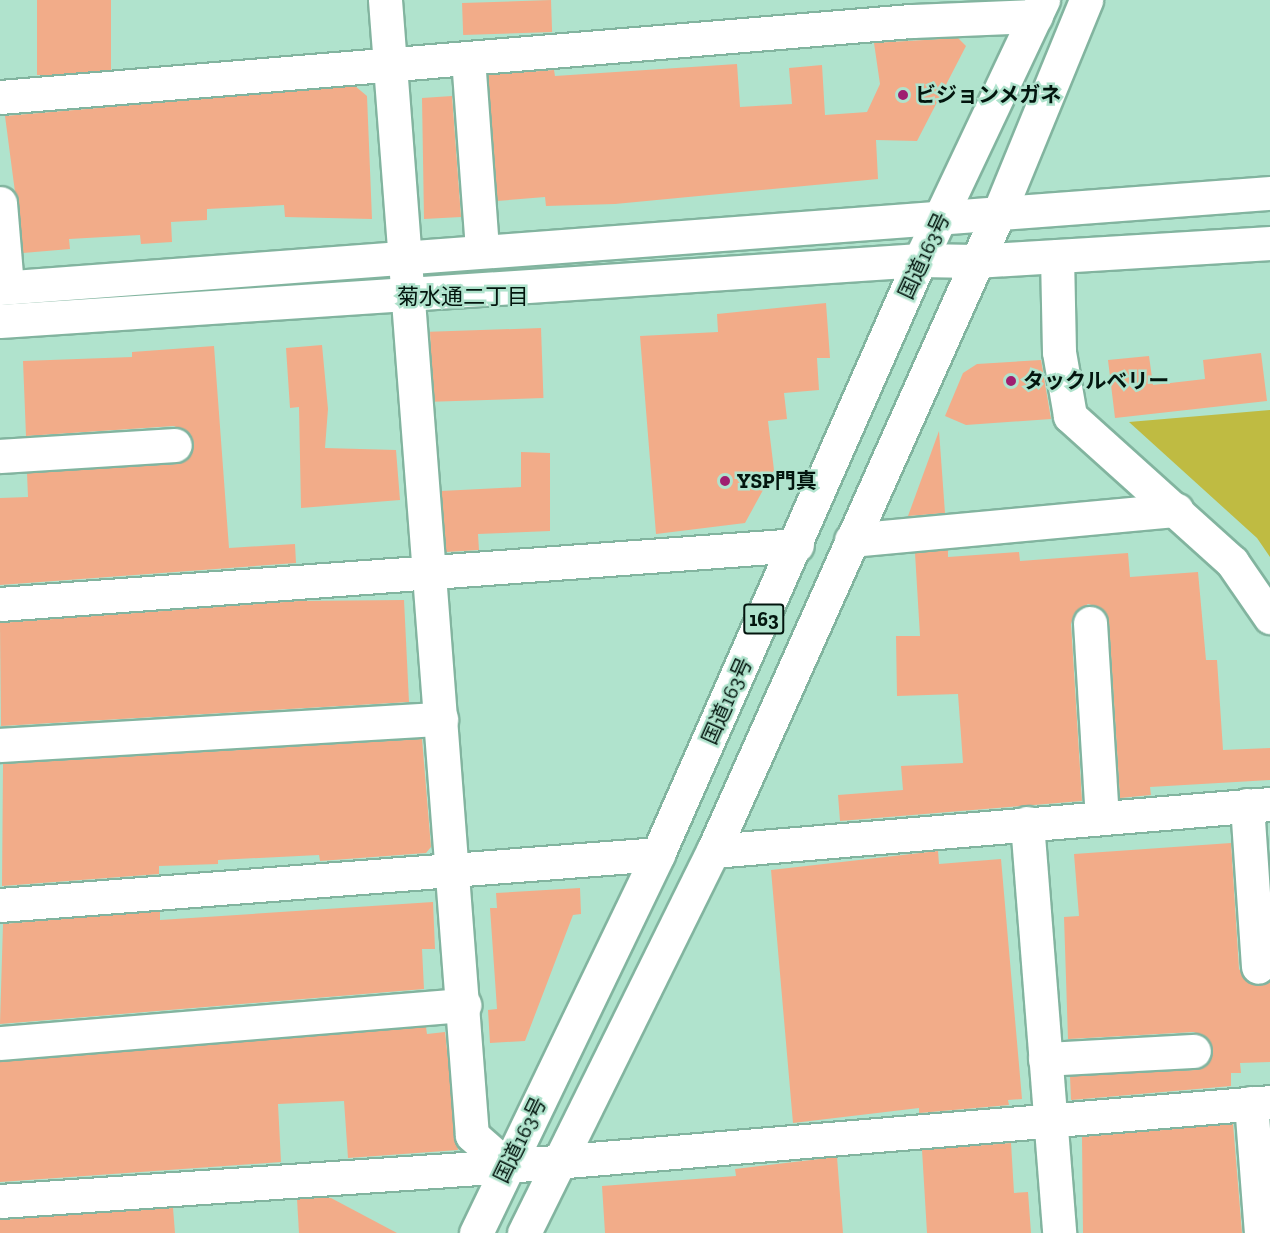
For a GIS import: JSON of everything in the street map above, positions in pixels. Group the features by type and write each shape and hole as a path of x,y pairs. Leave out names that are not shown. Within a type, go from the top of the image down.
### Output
{"main road":[{"path":"386,0 405,296 464,1005 472,1136 507,1166"},
{"name":"163","path":"524,1233 713,851 975,261 1000,210 1086,0"},
{"path":"0,97 910,21 1040,8"},
{"name":"国道163号","path":"476,1233 658,854 797,545 920,260 1040,8"},
{"path":"468,58 482,250"},
{"path":"0,203 3,287 482,250 941,219 1000,210 1270,193"},
{"path":"0,321 405,296 920,260 975,261 1270,243"},
{"path":"1057,256 1059,352 1070,416 1118,464 1177,510 1232,562 1270,617"},
{"path":"0,456 175,445"},
{"path":"851,540 1177,510"},
{"path":"0,604 797,545"},
{"path":"1090,623 1102,817"},
{"path":"0,745 441,719"},
{"path":"713,851 1259,804 1258,968"},
{"path":"1027,823 1059,1233"},
{"path":"0,905 658,854"},
{"path":"0,1043 464,1005"},
{"path":"1046,1059 1194,1051"},
{"path":"0,1201 507,1166 1050,1118 1261,1103 1261,1233"}],"shaded area":[{"path":"1270,410 1270,557 1257,538 1129,422"}],"building":[{"path":"37,0 111,0 111,75 37,75"},
{"path":"551,0 552,32 463,35 462,3"},
{"path":"958,38 966,46 917,141 876,140 878,179 615,204 546,206 545,197 497,201 488,75 554,70 555,76 737,64 740,107 792,104 789,68 822,65 825,115 867,112 880,84 874,43"},
{"path":"355,86 367,96 372,219 285,217 284,205 207,209 207,220 171,222 172,242 141,244 140,235 69,239 70,249 23,253 5,116"},
{"path":"452,96 461,217 424,219 422,98"},
{"path":"826,303 830,358 817,358 819,390 784,393 787,419 768,421 774,470 745,523 656,534 640,336 718,332 717,314"},
{"path":"541,328 543,398 433,402 430,332"},
{"path":"322,345 328,409 325,448 396,450 400,500 301,508 299,407 290,408 286,348"},
{"path":"214,346 229,548 295,544 296,563 0,585 0,498 28,497 27,473 176,464 186,460 194,444 190,434 174,426 26,436 23,361 132,357 132,352"},
{"path":"1261,353 1267,401 1115,418 1108,360 1149,356 1153,385 1205,379 1203,360"},
{"path":"1041,360 1051,419 966,425 945,416 963,373 977,364"},
{"path":"939,431 945,513 908,516"},
{"path":"521,452 550,453 550,531 478,534 479,550 446,552 441,491 521,487"},
{"path":"948,550 948,557 1019,552 1020,561 1128,553 1130,577 1198,572 1206,660 1217,660 1223,750 1270,748 1270,780 1150,787 1151,795 1120,798 1109,622 1099,607 1088,604 1074,614 1071,624 1082,801 840,821 838,795 903,790 901,766 963,763 958,694 897,696 896,636 920,636 915,553"},
{"path":"404,600 409,702 1,726 0,623 299,601"},
{"path":"422,739 431,847 426,853 320,861 319,855 218,860 218,864 159,866 159,874 2,886 3,764"},
{"path":"1231,843 1239,969 1250,984 1270,981 1270,1062 1240,1063 1241,1073 1231,1073 1231,1086 1071,1100 1070,1076 1196,1070 1205,1066 1213,1051 1209,1040 1194,1032 1068,1039 1064,917 1079,916 1074,854"},
{"path":"938,851 939,864 1001,859 1022,1099 1008,1100 1009,1105 919,1113 919,1108 793,1123 771,870"},
{"path":"580,888 581,914 573,915 525,1041 490,1043 488,1010 497,1009 490,908 497,908 496,893"},
{"path":"433,902 435,949 422,949 424,989 0,1024 3,924 160,911 160,920"},
{"path":"426,1027 427,1034 445,1032 458,1150 348,1158 344,1101 278,1104 281,1162 0,1182 0,1061"},
{"path":"1233,1124 1242,1233 1083,1233 1082,1137"},
{"path":"1011,1143 1014,1193 1028,1192 1031,1233 927,1233 922,1150"},
{"path":"837,1157 843,1233 605,1233 602,1186 736,1176 735,1169"},
{"path":"331,1198 397,1233 299,1233 297,1199"},
{"path":"173,1208 175,1233 0,1233 0,1220"}],"place":[{"name":"ビジョンメガネ","path":"903,95"},
{"name":"タックルベリー","path":"1011,381"},
{"name":"YSP門真","path":"725,481"}],"district":[{"name":"菊水通二丁目","path":"463,297"}]}
